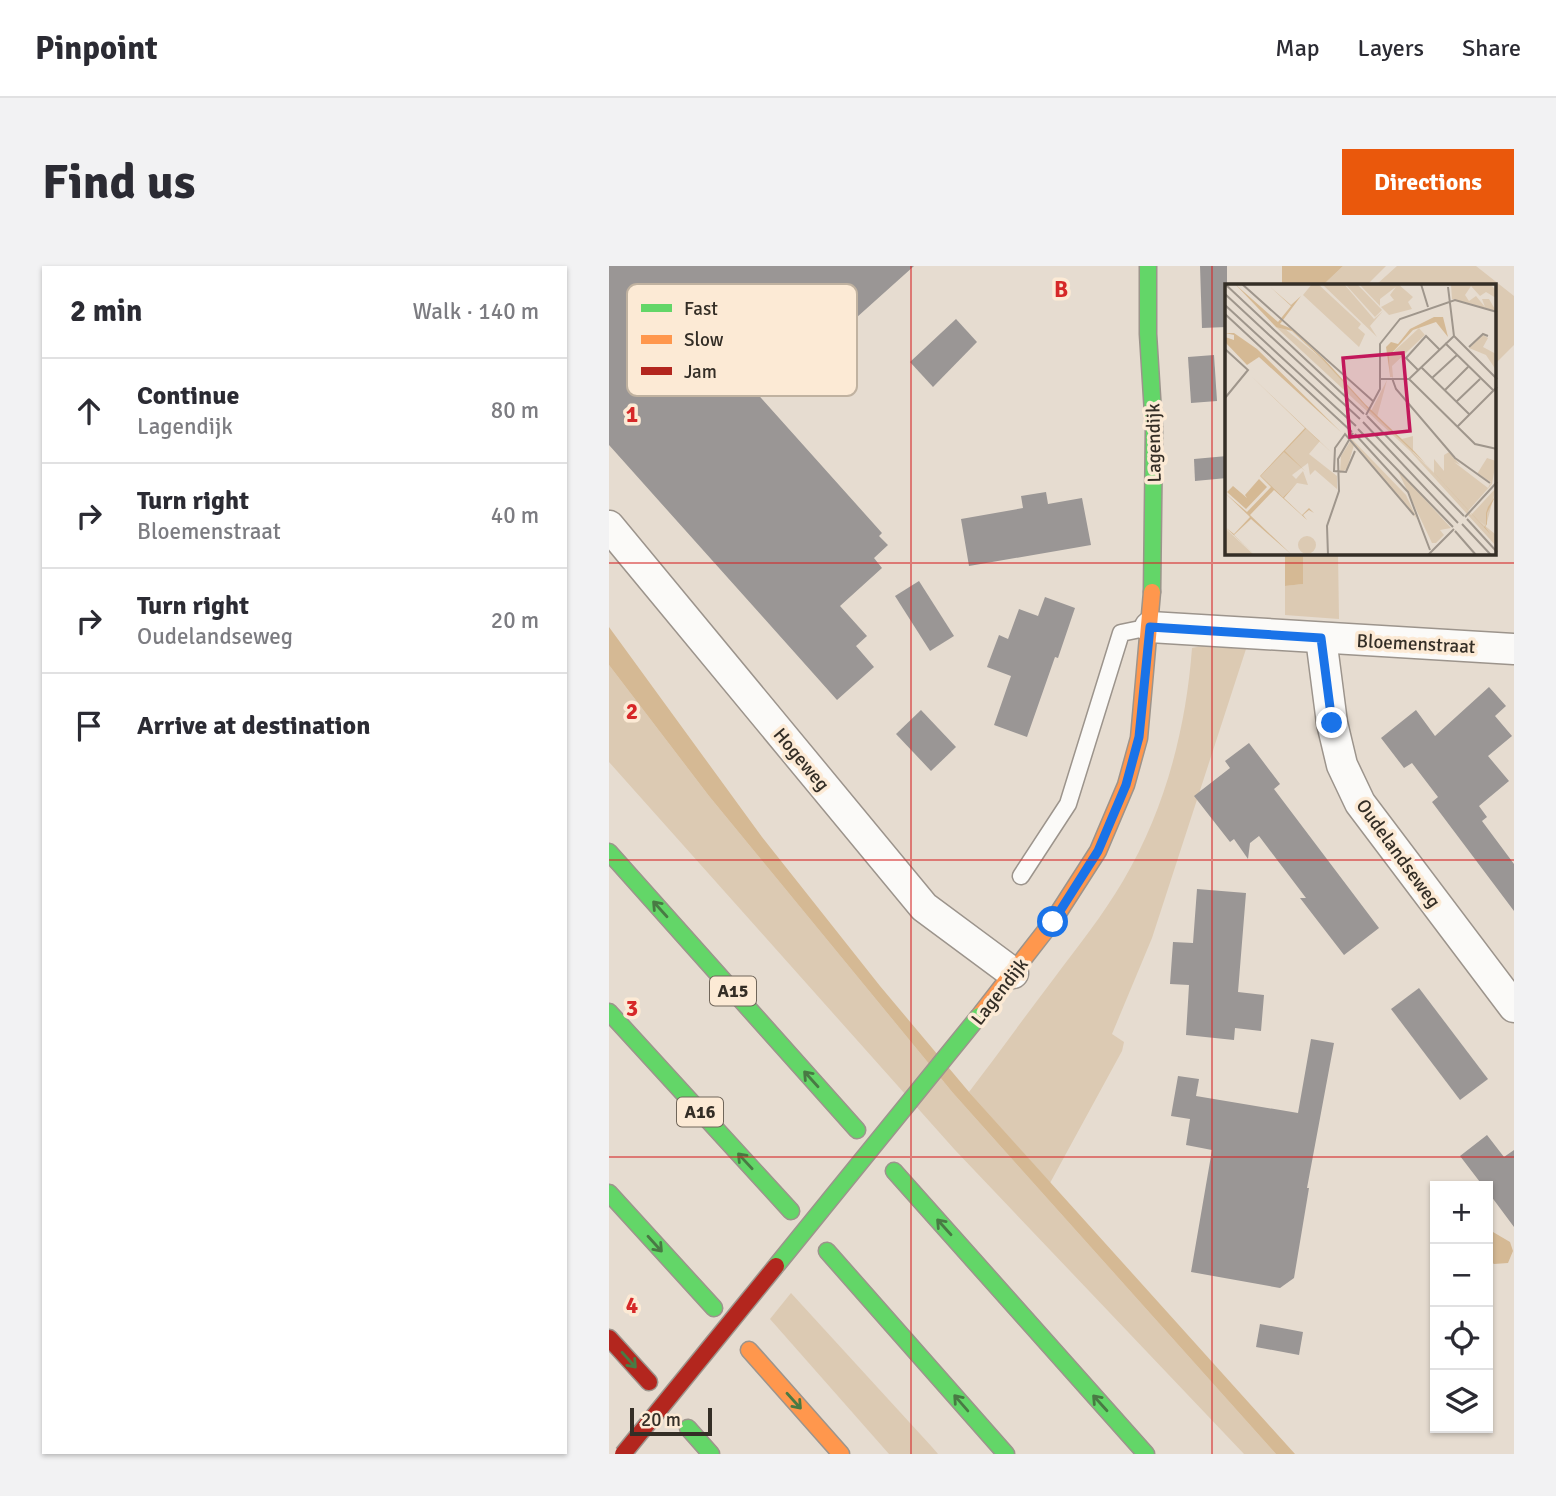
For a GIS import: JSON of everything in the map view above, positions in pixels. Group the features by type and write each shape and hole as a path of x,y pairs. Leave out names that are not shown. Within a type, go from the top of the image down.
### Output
{"main road":[{"name":"Lagendijk","path":"622,1454 979,1016 1053,922 1098,851 1126,785 1139,737 1150,627 1154,547 1154,429 1148,334 1148,266"},
{"name":"A15","path":"609,852 857,1130"},
{"name":"A16","path":"609,1012 792,1212"},
{"path":"894,1171 1146,1454"},
{"path":"609,1193 714,1308"},
{"path":"827,1251 1006,1454"},
{"path":"609,1338 649,1382"},
{"path":"749,1350 841,1454"},
{"path":"688,1428 711,1454"}],"street":[{"name":"Hogeweg","path":"609,526 924,907 1013,972"},
{"name":"Bloemenstraat","path":"1150,627 1514,649"},
{"name":"Oudelandseweg","path":"1321,638 1332,723 1342,765 1360,803 1514,1007"}],"lane":[{"path":"1021,876 1068,804 1121,633 1150,627"}],"shaded area":[{"path":"1282,266 1343,266 1324,284 1282,284"},
{"path":"1343,266 1386,266 1368,284 1324,284"},
{"path":"1397,266 1476,266 1514,296 1514,345 1497,362 1497,284 1377,284"},
{"path":"1285,555 1303,555 1303,584 1285,586"},
{"path":"1303,555 1338,555 1339,619 1285,615 1285,586 1303,584"},
{"path":"609,627 762,837 880,986 969,1092 1295,1454 1276,1454 953,1093 709,796 609,665"},
{"path":"1202,646 1246,649 1152,938 1112,1034 1124,1042 1122,1051 1050,1183 969,1092 1099,918 1138,854 1162,797 1179,739 1192,648"},
{"path":"609,665 709,796 953,1093 1276,1454 1244,1454 955,1150 609,762"},
{"path":"1493,1232 1510,1242 1513,1251 1508,1263 1494,1264"},
{"path":"791,1293 938,1454 889,1454 770,1319"}],"building":[{"path":"609,266 914,266 857,317 857,284 627,284 627,396 759,396 882,533 879,536 888,545 874,558 882,568 840,606 867,636 856,646 874,667 837,700 609,445"},
{"path":"1200,266 1227,266 1225,327 1202,328"},
{"path":"956,319 977,342 933,387 910,362"},
{"path":"1214,355 1217,401 1191,403 1188,357"},
{"path":"1225,456 1225,478 1195,481 1194,459"},
{"path":"1046,492 1048,504 1082,498 1091,545 969,566 961,519 1023,508 1021,496"},
{"path":"919,581 954,636 930,651 895,596"},
{"path":"1045,597 1075,608 1027,737 994,725 1011,676 987,667 999,635 1008,639 1019,609 1038,616"},
{"path":"1489,687 1506,706 1495,716 1512,736 1488,756 1509,781 1479,806 1487,817 1482,821 1514,864 1514,911 1432,802 1438,797 1412,763 1404,768 1381,738 1416,710 1435,736"},
{"path":"921,710 956,747 931,771 896,734"},
{"path":"1249,743 1280,784 1274,789 1379,928 1344,955 1300,898 1306,898 1259,836 1250,843 1248,859 1234,839 1230,842 1194,796 1230,768 1225,761"},
{"path":"1197,889 1246,893 1238,992 1264,995 1261,1031 1235,1028 1234,1040 1186,1035 1189,985 1170,984 1173,942 1193,943"},
{"path":"1419,988 1488,1079 1460,1100 1391,1009"},
{"path":"1311,1039 1334,1043 1307,1188 1294,1278 1280,1288 1191,1272 1212,1150 1186,1145 1190,1119 1171,1116 1178,1076 1199,1079 1196,1096 1298,1113"},
{"path":"1487,1135 1504,1157 1514,1150 1514,1227 1493,1199 1493,1181 1479,1181 1460,1156"},
{"path":"1260,1324 1303,1332 1299,1355 1256,1347"}],"traffic: fast":[{"path":"1148,266 1148,334 1154,429 1152,592"},
{"path":"609,852 857,1130"},
{"path":"609,1012 791,1211"},
{"path":"776,1266 979,1016"},
{"path":"894,1171 1146,1454"},
{"path":"609,1193 714,1308"},
{"path":"827,1251 1006,1454"},
{"path":"688,1428 711,1454"}],"traffic: slow":[{"path":"979,1016 1053,921 1098,851 1126,785 1139,738 1152,592"},
{"path":"749,1350 841,1454"}],"traffic: jam":[{"path":"623,1454 776,1266"},
{"path":"609,1338 649,1382"}],"route":[{"path":"1053,922 1098,851 1126,785 1139,737 1150,627 1321,638 1332,723"}]}
